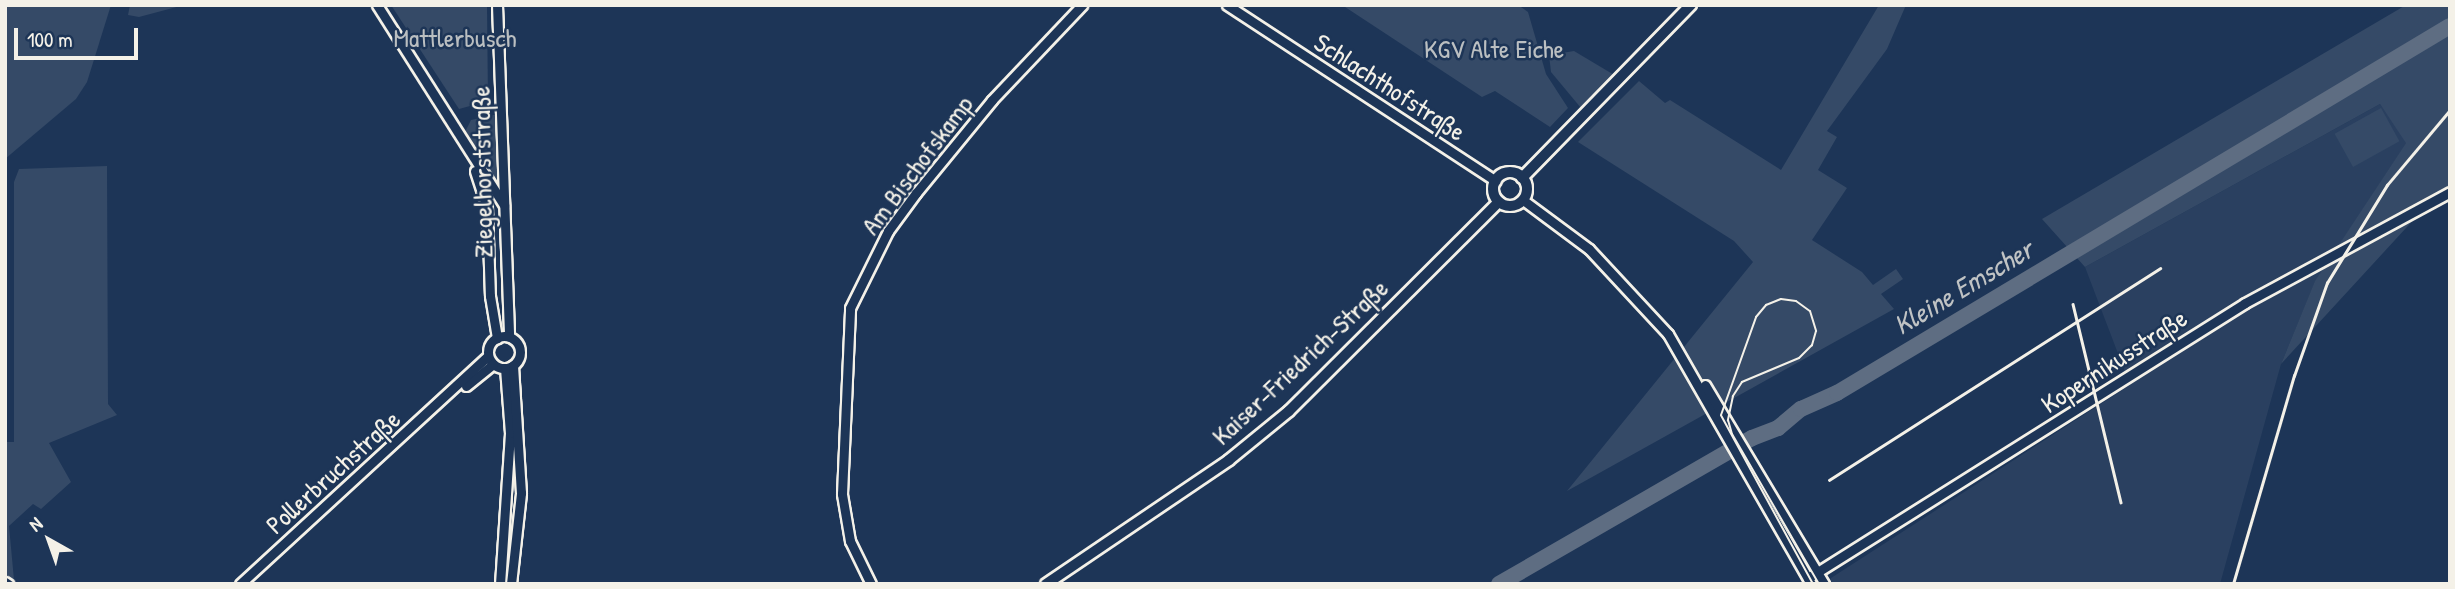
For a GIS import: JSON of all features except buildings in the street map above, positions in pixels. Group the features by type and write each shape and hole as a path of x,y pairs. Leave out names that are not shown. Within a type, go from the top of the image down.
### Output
{"main road":[{"path":"1522,177 1691,5"},
{"path":"1506,173 1522,177 1527,186 1523,200 1514,205 1499,202 1494,192 1496,181 1506,173"},
{"name":"Kaiser-Friedrich-Straße","path":"1046,584 1229,460 1289,411 1499,202"}],"street":[{"path":"377,5 471,160 505,207"},
{"name":"Ziegelhorststraße","path":"497,5 509,337 519,348 509,367 510,433 500,584"},
{"name":"Am Bischofskamp","path":"871,584 850,541 842,494 845,344 850,308 888,231 916,193 992,100 1082,5"},
{"name":"Schlachthofstraße","path":"1227,5 1496,181"},
{"path":"471,160 487,206 490,296 497,338"},
{"name":"Kopernikusstraße","path":"1812,578 2245,303 2450,191"},
{"path":"1523,200 1614,273 1691,367 1812,578 1824,584"},
{"path":"509,337 497,338 490,344 491,360 509,367"},
{"name":"Pollerbruchstraße","path":"240,584 491,360"},
{"name":"Ziegelhorststraße","path":"509,367 521,493 511,584"}],"shaded area":[{"path":"2380,104 2407,142 2315,282 2281,364 2220,584 1831,584 1831,578 2130,385 2085,267"}],"green space":[{"path":"5,5 111,5 87,82 76,99 5,159"},
{"path":"130,5 184,5 139,17 128,15"},
{"name":"Mattlerbusch","path":"391,5 487,5 488,101 459,109"},
{"name":"KGV Alte Eiche","path":"1342,5 1518,5 1528,12 1546,74 1568,108 1550,127 1495,91 1482,97"},
{"path":"1879,5 1906,5 1887,49 1827,131 1837,137 1818,170 1847,188 1812,240 1862,272 1873,285 1896,269 1903,279 1881,294 1894,309 1567,491 1753,262 1734,241 1578,142 1639,81 1665,103 1670,100 1781,170"},
{"path":"2406,5 2450,5 2450,191 2429,203 2281,364 2315,281 2406,143 2380,104 2085,267 2042,219"},
{"path":"1574,51 1621,79 1586,114 1551,72 1549,55"},
{"path":"2381,108 2399,141 2353,167 2335,134"},
{"path":"498,114 501,122 496,127 498,185 481,165 465,132 471,120"},
{"path":"107,166 108,404 117,415 49,443 71,482 41,509 33,504 9,526 14,580 5,575 5,442 14,442 14,182 19,169"}],"waterway":[{"name":"Kleine Emscher","path":"1499,584 1752,438 1778,428 1801,409 1837,393 2450,26"}],"tram line":[{"path":"1813,584 1721,415 1756,317 1766,305 1781,299 1796,301 1810,311 1816,331 1812,345 1799,358 1742,382 1733,396 1728,420 1732,434 1819,584"}],"railway":[{"path":"2233,584 2294,376 2327,283 2387,185 2450,110"},
{"path":"1829,480 2160,268"},
{"path":"2073,304 2121,502"}]}
